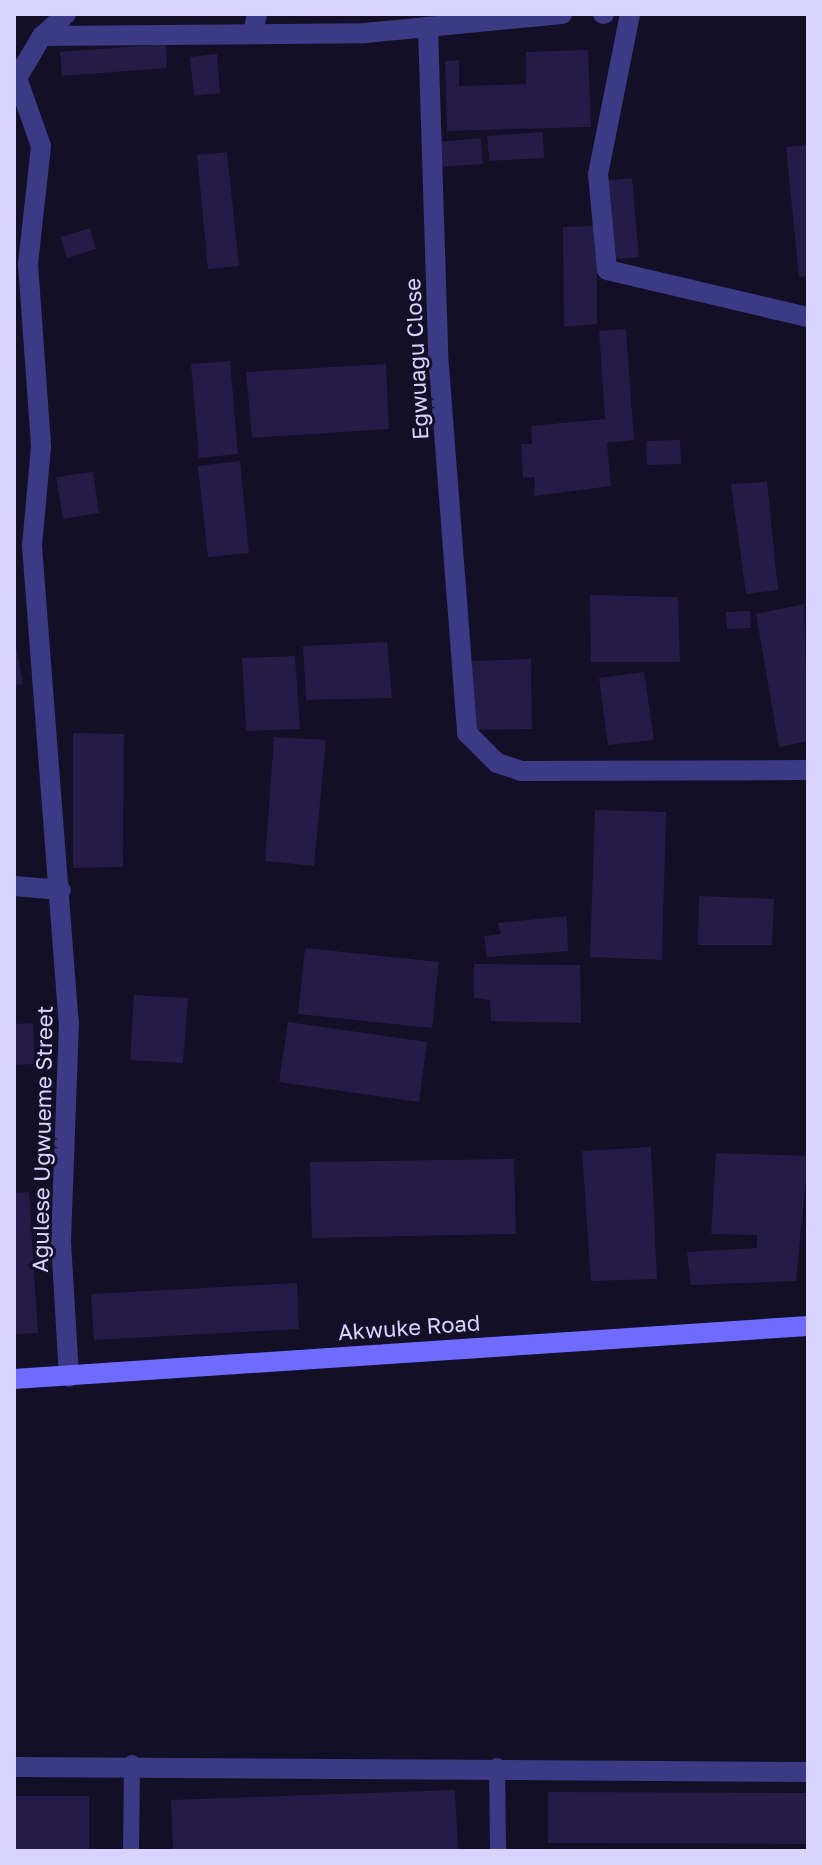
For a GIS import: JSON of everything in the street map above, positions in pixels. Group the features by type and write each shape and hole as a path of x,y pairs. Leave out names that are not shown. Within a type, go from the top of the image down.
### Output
{"main road":[{"name":"Akwuke Road","path":"14,1379 808,1326"}],"street":[{"name":"Agulese Ugwueme Street","path":"66,14 42,36 15,79 41,146 28,264 41,447 32,546 38,683 61,890 69,1022 61,1242 69,1377"},
{"path":"42,36 255,24 428,28 562,14"},
{"path":"630,14 598,174 607,270 808,317"},
{"name":"Egwuagu Close","path":"428,28 438,354 461,687 467,733 497,763 521,771 808,770"},
{"path":"14,886 61,890"},
{"path":"14,1767 132,1763 808,1772"}],"lane":[{"path":"131,1851 132,1763"},
{"path":"497,1766 498,1851"}],"building":[{"path":"166,44 167,68 62,76 60,52"},
{"path":"588,50 591,127 447,131 445,61 459,60 459,86 526,84 526,52"},
{"path":"217,54 220,93 194,96 190,57"},
{"path":"543,132 544,158 489,161 487,136"},
{"path":"481,138 483,164 439,167 436,142"},
{"path":"808,145 808,276 799,277 786,147"},
{"path":"227,152 239,266 208,269 197,155"},
{"path":"632,178 639,257 610,260 604,181"},
{"path":"597,226 597,324 564,327 563,227"},
{"path":"90,228 96,249 67,258 61,237"},
{"path":"626,329 634,440 607,443 611,486 534,496 535,477 523,478 521,444 532,444 531,426 605,419 599,331"},
{"path":"230,361 238,454 199,458 191,364"},
{"path":"386,364 389,429 252,438 246,372"},
{"path":"680,440 681,464 647,465 646,441"},
{"path":"240,461 249,553 208,557 198,466"},
{"path":"93,472 99,513 63,519 56,477"},
{"path":"767,482 778,590 746,594 731,484"},
{"path":"590,595 678,597 680,662 591,662"},
{"path":"804,604 808,741 779,747 756,614"},
{"path":"750,611 751,628 727,629 726,612"},
{"path":"14,635 23,684 14,685"},
{"path":"387,642 392,698 306,700 303,646"},
{"path":"295,656 300,729 246,731 242,658"},
{"path":"531,659 532,729 468,730 468,661"},
{"path":"644,672 654,740 608,745 599,678"},
{"path":"73,733 124,734 123,867 73,868"},
{"path":"274,737 326,740 314,866 265,861"},
{"path":"595,810 666,812 662,960 590,957"},
{"path":"699,896 774,899 772,945 698,945"},
{"path":"567,916 568,951 487,957 484,936 501,934 498,923"},
{"path":"305,948 439,962 432,1028 298,1014"},
{"path":"474,964 580,965 581,1023 491,1021 490,1000 474,998"},
{"path":"134,995 188,998 183,1063 130,1060"},
{"path":"288,1022 427,1042 419,1102 279,1082"},
{"path":"33,1023 35,1064 14,1065 14,1024"},
{"path":"651,1147 657,1279 591,1281 582,1151"},
{"path":"716,1153 808,1156 796,1281 691,1285 687,1252 757,1248 757,1235 711,1234"},
{"path":"514,1159 516,1234 312,1238 310,1162"},
{"path":"29,1192 38,1333 14,1334 14,1193"},
{"path":"297,1283 299,1329 94,1340 91,1294"},
{"path":"455,1790 458,1851 173,1851 171,1800"},
{"path":"548,1792 808,1793 808,1844 548,1843"},
{"path":"14,1796 89,1796 89,1851 14,1851"}]}
